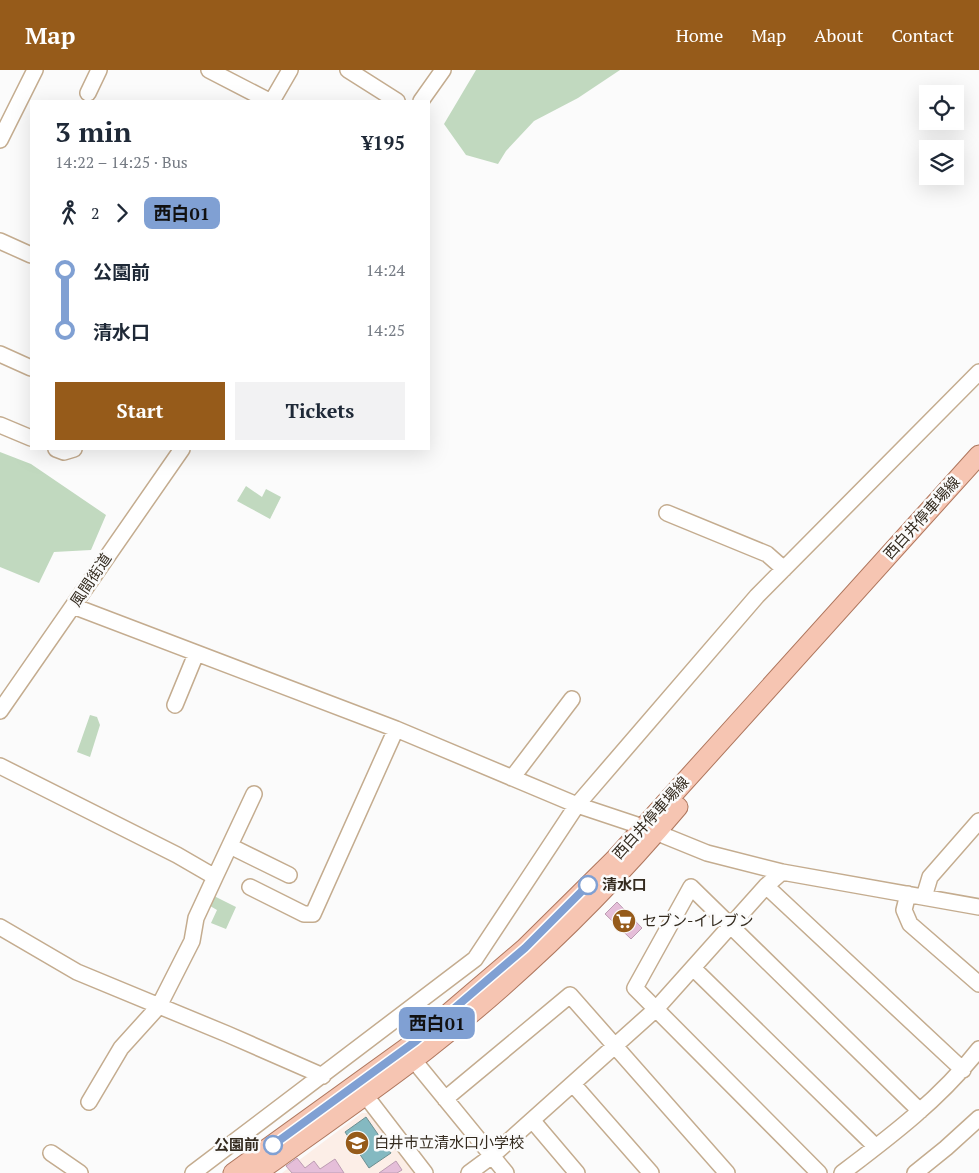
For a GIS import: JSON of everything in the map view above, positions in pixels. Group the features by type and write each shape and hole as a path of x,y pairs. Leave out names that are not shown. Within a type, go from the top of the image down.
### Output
{"main road":[{"name":"西白井停車場線","path":"649,830 979,455"},
{"name":"西白井停車場線","path":"233,1173 360,1089 409,1054 525,948 614,860 681,803 979,474"},
{"name":"西白井停車場線","path":"257,1173 360,1089"}],"street":[{"path":"0,140 35,70"},
{"path":"88,93 99,70"},
{"path":"209,70 268,100"},
{"path":"271,100 290,70"},
{"path":"348,70 395,100"},
{"path":"423,100 443,70"},
{"path":"0,241 30,255"},
{"path":"0,354 30,368"},
{"path":"193,1173 475,959 578,805 757,596 979,372"},
{"path":"0,424 30,438"},
{"path":"59,450 64,452 71,450"},
{"name":"風間街道","path":"0,711 181,450"},
{"path":"667,512 767,554 784,569"},
{"path":"73,606 396,730 578,805 707,853 782,872 979,907"},
{"path":"175,705 196,654"},
{"path":"512,778 572,699"},
{"path":"250,887 304,914 313,914 396,730"},
{"path":"0,766 177,855 215,877"},
{"path":"89,1102 121,1048 159,1006 192,941 196,918 254,794"},
{"path":"924,897 930,877 979,821"},
{"path":"230,846 289,875"},
{"path":"468,1173 492,1156 656,1009 766,886 782,872"},
{"path":"766,886 963,1070"},
{"path":"819,1173 636,988 691,887 920,1111"},
{"path":"908,894 904,910 910,924 979,984"},
{"path":"0,928 77,972 323,1076"},
{"path":"693,968 876,1147"},
{"path":"445,1099 570,995 727,1173"},
{"path":"842,1173 920,1111 954,1080 979,1050"},
{"path":"409,1054 506,1173"},
{"path":"573,1084 651,1173"},
{"path":"360,1089 425,1173"},
{"path":"915,1173 979,1118"},
{"path":"532,1120 577,1173"},
{"path":"51,1153 80,1173"}],"shaded area":[{"name":"白井市立清水口小学校","path":"362,1113 368,1113 415,1173 282,1173"}],"green space":[{"path":"476,70 620,70 578,98 534,121 506,151 498,164 466,155 444,124"},
{"path":"0,452 31,464 106,515 91,550 54,552 39,583 0,567"},
{"path":"246,486 262,497 266,489 281,497 270,519 237,501"},
{"path":"90,715 97,717 100,725 90,757 77,752"},
{"path":"210,894 236,907 226,929 211,923 217,910 205,903"}],"water":[{"path":"366,1117 391,1153 369,1168 345,1132"}],"building":[{"name":"セブン-イレブン","path":"617,902 642,928 631,939 605,914"},
{"path":"297,1158 305,1168 314,1161 320,1169 335,1159 344,1173 292,1173 286,1166"},
{"path":"396,1161 402,1170 397,1173 379,1173"}],"bus line":[{"name":"西白01","path":"273,1145 416,1041 525,948 588,885"}],"place":[{"name":"清水口","path":"588,885"},
{"name":"セブン-イレブン","path":"624,921"},
{"name":"白井市立清水口小学校","path":"357,1143"},
{"name":"公園前","path":"273,1145"}]}
